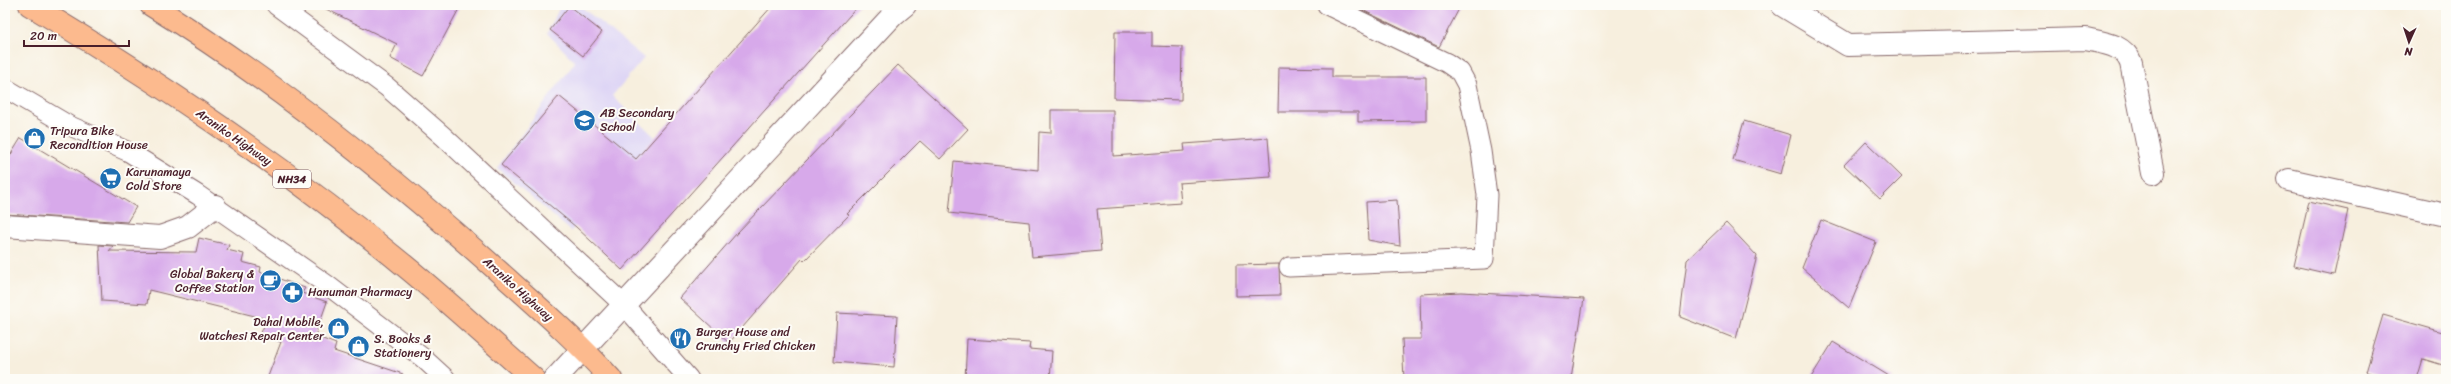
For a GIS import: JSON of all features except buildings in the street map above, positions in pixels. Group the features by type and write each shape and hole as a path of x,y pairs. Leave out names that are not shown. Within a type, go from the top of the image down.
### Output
{"highway":[{"name":"Araniko Highway","path":"30,5 93,42 185,102 282,171 410,270 534,379"},
{"name":"Araniko Highway","path":"151,5 297,104 439,219 584,348 611,379"}],"street":[{"path":"555,379 893,15 905,5"},
{"path":"1782,5 1848,45 2064,38 2086,39 2120,49 2128,55 2131,63 2153,173"},
{"path":"2289,180 2446,215"},
{"path":"5,226 160,237 188,227 215,206"}],"lane":[{"path":"276,5 387,87 518,204 624,305 689,379"},
{"path":"1289,267 1484,259 1487,195 1481,151 1467,85 1460,72 1447,63 1327,5"},
{"path":"5,88 68,125 129,152 215,206 326,284 423,358 446,379"}],"shaded area":[{"name":"AB Secondary School","path":"561,5 579,5 644,58 612,96 655,137 571,231 497,168 575,62 547,33"}],"place":[{"name":"AB Secondary School","path":"585,120"},
{"name":"Tripura Bike Recondition House","path":"35,138"},
{"name":"Karunamaya Cold Store","path":"111,179"},
{"name":"Global Bakery & Coffee Station","path":"270,281"},
{"name":"Hanuman Pharmacy","path":"292,292"},
{"name":"Dahal Mobile, Watchesi Repair Center","path":"339,329"},
{"name":"Burger House and Crunchy Fried Chicken","path":"680,339"},
{"name":"S. Books & Stationery","path":"358,346"}]}
